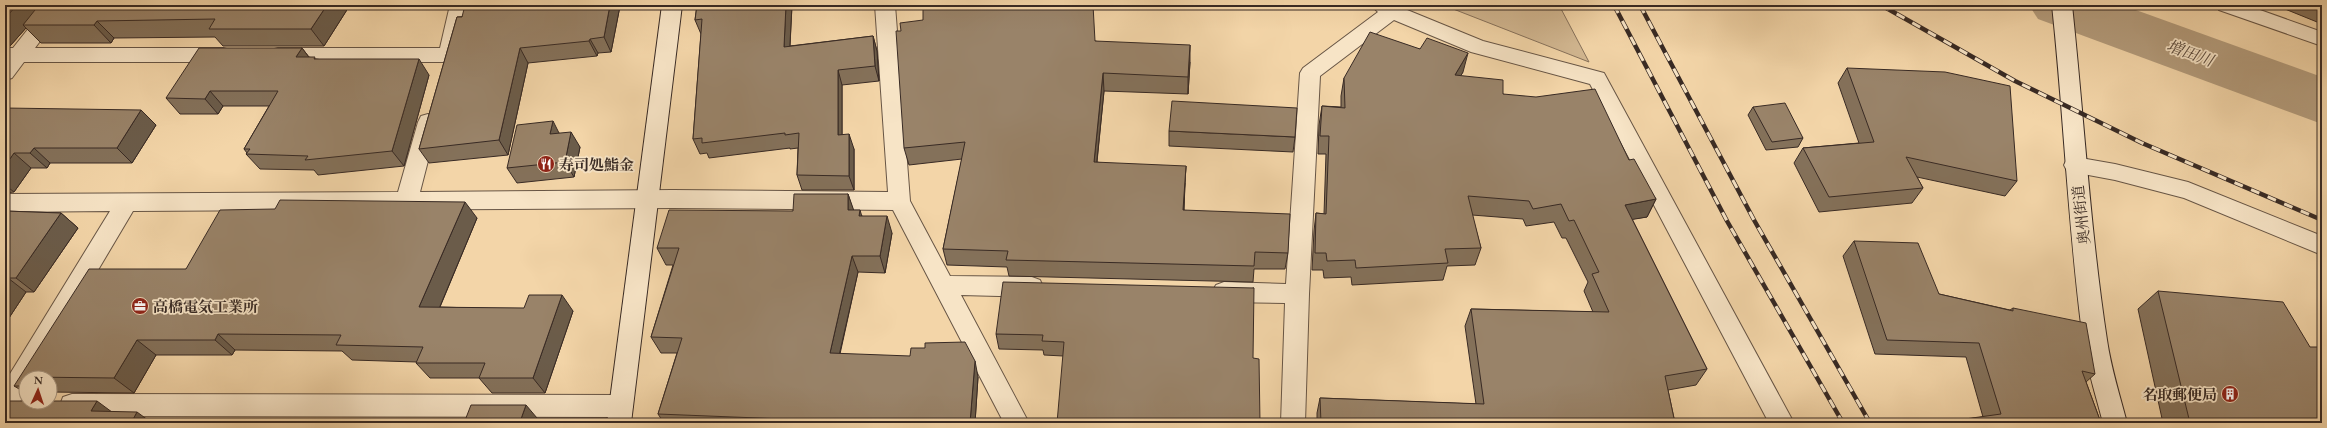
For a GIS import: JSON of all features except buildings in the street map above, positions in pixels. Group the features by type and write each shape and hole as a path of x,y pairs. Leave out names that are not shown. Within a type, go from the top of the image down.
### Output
{"street":[{"path":"5,73 12,55 57,5"},
{"path":"12,55 248,55 444,63 460,5"},
{"path":"58,405 321,414 620,415 672,5"},
{"path":"885,5 899,201 1017,423"},
{"name":"奥州街道","path":"2062,5 2069,70 2075,165 2095,342 2115,423"},
{"path":"2226,5 2322,38"},
{"path":"1293,423 1297,294 1310,73 1387,9 1478,47 1597,78 1782,423"},
{"path":"407,200 434,101"},
{"path":"2075,165 2114,172 2188,191 2322,246"},
{"path":"5,203 647,199 899,201"},
{"path":"18,405 5,404 127,202"},
{"path":"944,285 1054,288"},
{"path":"1203,291 1297,294"}],"shaded area":[{"path":"1443,5 1559,5 1589,62"}],"waterway":[{"name":"増田川","path":"2058,5 2123,27 2322,101"}],"railway":[{"path":"1614,5 1727,221 1843,423"},
{"path":"1640,5 1754,220 1870,423"},
{"path":"1881,5 2015,81 2142,143 2322,220"}],"place":[{"name":"寿司処鮨金","path":"546,164"},
{"name":"高橋電気工業所","path":"140,306"},
{"name":"名取郵便局","path":"2230,394"}]}
